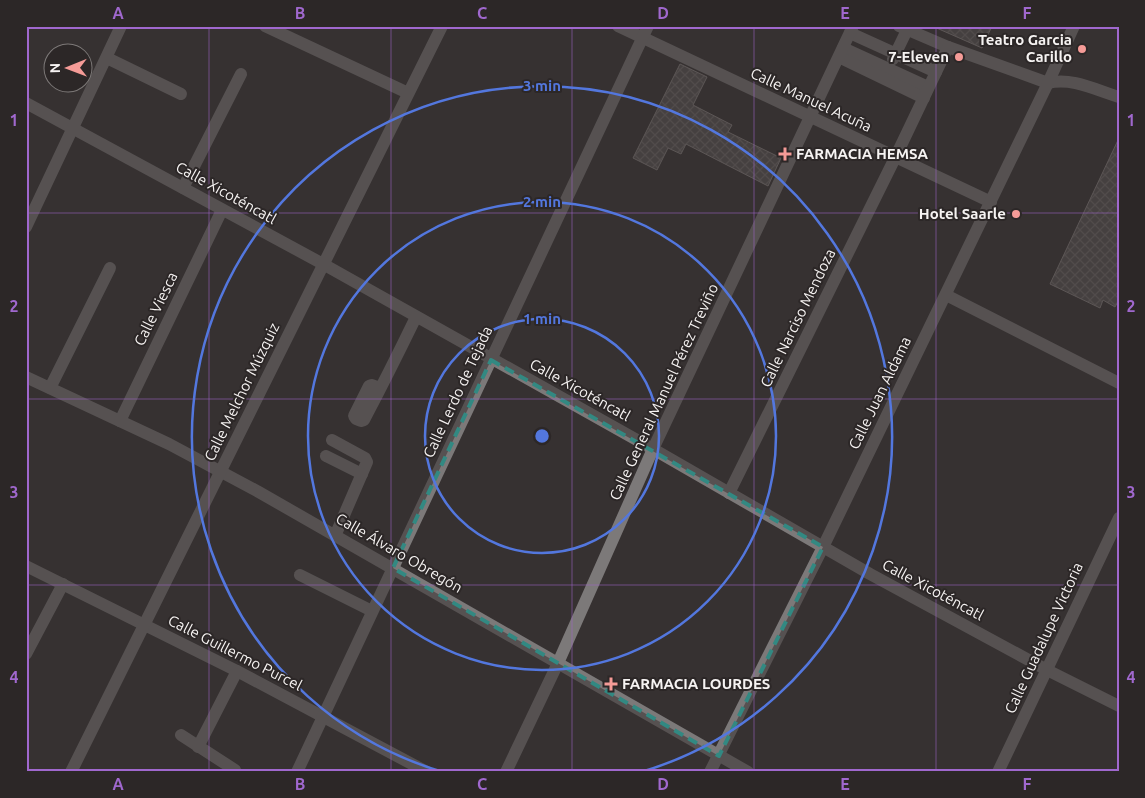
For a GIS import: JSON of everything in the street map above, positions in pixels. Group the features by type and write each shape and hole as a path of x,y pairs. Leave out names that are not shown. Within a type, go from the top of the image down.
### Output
{"street":[{"path":"26,227 121,26"},
{"path":"265,26 408,93"},
{"name":"Calle Manuel Acuña","path":"618,26 991,202"},
{"name":"Calle Lerdo de Tejada","path":"297,772 648,26"},
{"name":"Calle Juan Aldama","path":"710,772 823,547 946,295 1074,26"},
{"name":"Calle Melchor Múzquiz","path":"71,772 440,27"},
{"path":"889,69 903,28 948,47 1048,83 1060,81 1074,82 1119,97"},
{"path":"851,30 936,72"},
{"name":"Calle General Manuel Pérez Treviño","path":"506,772 558,663 653,449 851,30"},
{"name":"Calle Narciso Mendoza","path":"729,493 948,47"},
{"path":"841,53 889,69 926,92"},
{"path":"841,53 926,92"},
{"path":"107,58 181,94"},
{"path":"183,188 241,74"},
{"name":"Calle Xicoténcatl","path":"26,103 323,264 416,318 653,449 823,547 1046,670 1119,706"},
{"name":"Calle Viesca","path":"120,421 222,210"},
{"path":"50,388 110,268"},
{"path":"946,295 1119,383"},
{"path":"380,388 416,318"},
{"name":"Calle Álvaro Obregón","path":"26,377 120,421 221,472 393,568 748,772"},
{"path":"332,440 365,458 367,464 334,536"},
{"path":"326,456 362,474"},
{"name":"Calle Guadalupe Victoria","path":"998,772 1119,518"},
{"name":"Calle Guillermo Purcel","path":"26,566 237,671 428,772"},
{"path":"300,574 372,611"},
{"path":"26,654 63,584"},
{"path":"198,747 237,671"},
{"path":"182,735 235,770"}],"highlighted area":[{"path":"491,360 823,547 719,756 393,568"}],"building":[{"path":"932,26 992,26 982,48"},
{"path":"680,64 707,77 693,105 732,125 728,132 781,158 768,186 686,144 681,154 668,148 657,170 633,158"},
{"path":"1119,138 1119,300 1115,307 1103,300 1100,308 1050,284"}],"place":[{"name":"Teatro Garcia Carillo","path":"1082,49"},
{"name":"7-Eleven","path":"959,57"},
{"name":"FARMACIA HEMSA","path":"785,154"},
{"name":"Hotel Saarle","path":"1016,214"},
{"name":"FARMACIA LOURDES","path":"611,684"}]}
